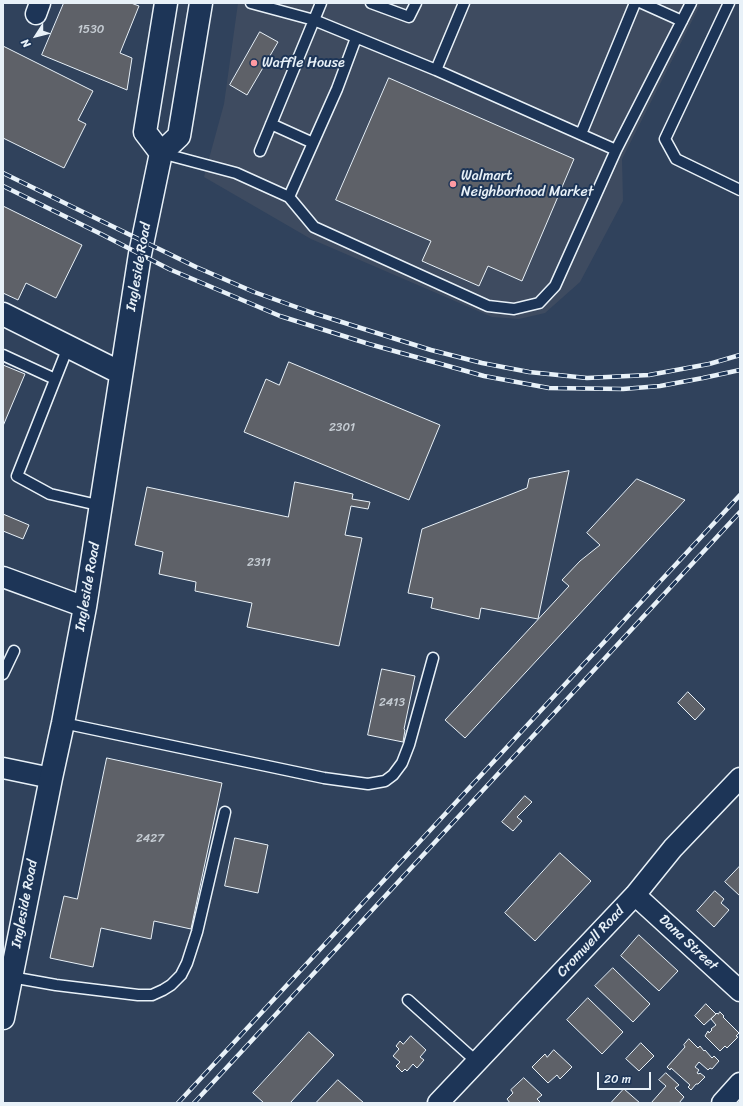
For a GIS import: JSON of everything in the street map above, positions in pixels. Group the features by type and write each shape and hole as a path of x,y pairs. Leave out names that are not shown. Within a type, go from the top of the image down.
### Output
{"street":[{"path":"166,3 145,132 161,153 179,136 201,3"},
{"name":"Ingleside Road","path":"3,1018 85,607 102,506 140,254 161,153"},
{"path":"3,314 121,373"},
{"path":"3,577 85,607"},
{"path":"3,768 51,778"},
{"name":"Cromwell Road","path":"438,1103 635,895 673,848 740,778"},
{"name":"Dana Street","path":"635,895 740,991"},
{"path":"722,1103 740,1083"}],"lane":[{"path":"251,3 314,20 436,70 616,150"},
{"path":"260,151 321,3"},
{"path":"371,3 409,17 416,3"},
{"path":"436,70 464,3"},
{"path":"581,134 635,3"},
{"path":"642,3 682,21"},
{"path":"161,153 236,172 289,197 314,227 488,306 514,309 539,303 555,286 616,150 691,3"},
{"path":"729,3 665,139 676,159 740,190"},
{"path":"289,197 337,89 356,38"},
{"path":"271,124 313,143"},
{"path":"68,347 17,476 50,494 102,506"},
{"path":"3,355 55,378"},
{"path":"3,674 14,650"},
{"path":"63,723 324,778 368,784 385,781 394,775 402,763 409,745 433,658"},
{"path":"11,977 56,985 138,996 152,995 171,985 181,975 187,963 197,932 225,812"},
{"path":"408,1000 477,1062"}],"shaded area":[{"path":"238,3 701,3 622,159 623,201 580,282 545,313 519,319 492,317 311,239 204,177 224,104"}],"building":[{"path":"64,3 131,3 139,6 120,53 132,58 127,90 42,55"},
{"path":"260,32 278,42 247,95 230,85"},
{"path":"3,46 93,91 78,120 86,124 64,168 3,138"},
{"path":"389,78 574,159 522,281 488,266 479,286 422,261 431,241 336,200"},
{"path":"3,206 82,245 56,298 26,283 18,300 3,293"},
{"path":"289,362 440,425 409,500 244,432 266,379 279,385"},
{"path":"3,365 25,374 3,426"},
{"path":"569,471 538,619 481,608 479,619 431,608 433,598 408,593 422,529 527,488 529,479"},
{"path":"637,479 685,500 465,738 445,720 569,586 562,580 580,561 600,545 587,533"},
{"path":"295,482 353,494 352,499 370,502 368,509 351,506 345,535 362,538 339,646 247,627 252,603 195,591 196,582 159,574 163,552 135,545 147,487 288,517"},
{"path":"3,514 29,525 23,539 3,531"},
{"path":"382,669 415,676 404,729 403,742 368,735"},
{"path":"688,692 705,709 695,720 678,703"},
{"path":"107,758 222,783 191,929 154,921 151,939 101,928 93,967 50,958 64,896 77,899"},
{"path":"525,796 532,802 517,817 522,821 513,831 502,822"},
{"path":"235,838 268,845 258,893 225,886"},
{"path":"560,853 591,881 535,941 505,913"},
{"path":"740,866 740,896 725,882"},
{"path":"715,891 724,899 721,903 729,910 714,927 697,911"},
{"path":"639,935 678,971 659,991 621,956"},
{"path":"613,968 650,1004 633,1022 595,986"},
{"path":"588,998 623,1032 602,1054 567,1020"},
{"path":"706,1004 716,1014 704,1025 695,1016"},
{"path":"720,1012 739,1033 736,1036 738,1037 727,1048 725,1046 720,1051 705,1036 708,1031 709,1033 716,1025 711,1019"},
{"path":"309,1032 334,1055 290,1103 264,1103 253,1093"},
{"path":"411,1036 426,1050 420,1057 424,1060 417,1068 413,1064 407,1071 405,1069 402,1072 396,1066 400,1062 393,1056 399,1049 396,1046 400,1041 403,1044"},
{"path":"689,1039 698,1048 700,1046 712,1058 714,1056 719,1061 712,1069 710,1068 708,1070 699,1062 695,1067 699,1070 697,1073 700,1073 705,1077 691,1090 688,1087 690,1085 671,1068 670,1070 667,1067 685,1047 684,1045"},
{"path":"641,1043 654,1056 639,1071 626,1059"},
{"path":"554,1050 572,1067 560,1079 557,1075 548,1083 532,1067 545,1054 547,1057"},
{"path":"666,1073 679,1085 675,1088 684,1097 679,1103 651,1103 666,1086 659,1080"},
{"path":"524,1078 542,1095 537,1099 540,1102 539,1103 510,1103 507,1099 513,1093 511,1090"},
{"path":"338,1080 364,1103 316,1103"},
{"path":"624,1089 640,1103 611,1103"}],"railway":[{"path":"3,173 196,267 254,292 313,313 431,350 482,363 529,372 587,378 649,375 709,364 740,355"},
{"path":"3,186 169,269 280,316 369,344 484,376 549,388 623,389 660,386 740,370"},
{"path":"178,1103 740,495"},
{"path":"194,1103 740,512"}],"place":[{"name":"Waffle House","path":"254,63"},
{"name":"Walmart Neighborhood Market","path":"453,184"}]}
